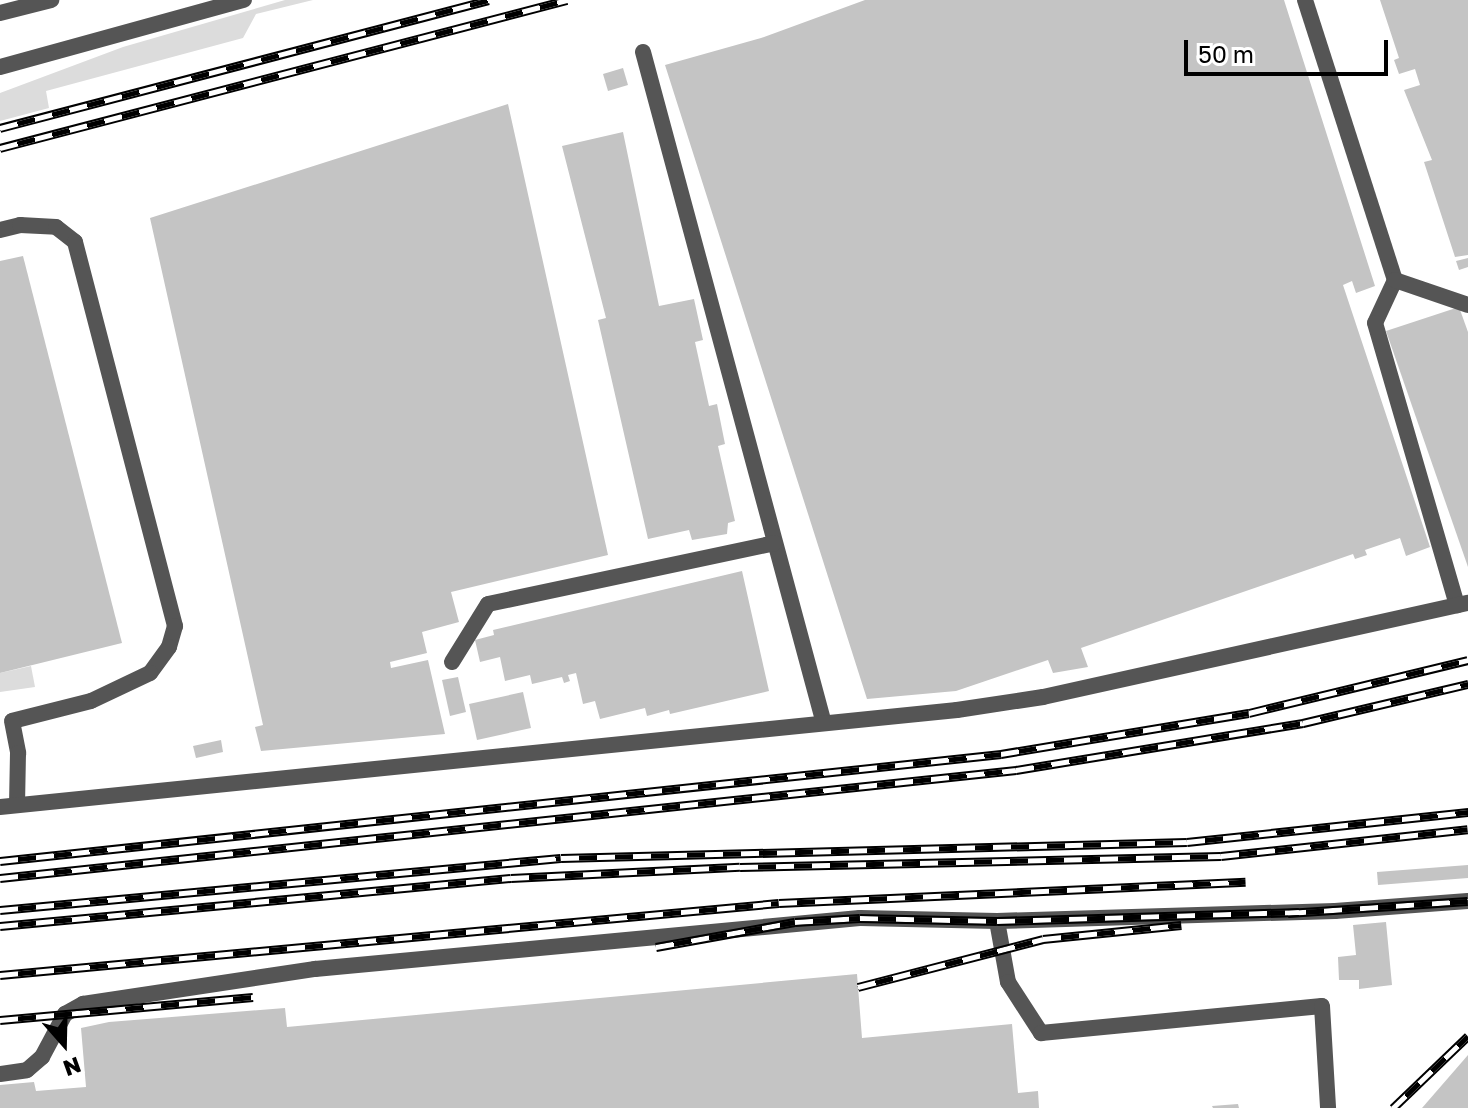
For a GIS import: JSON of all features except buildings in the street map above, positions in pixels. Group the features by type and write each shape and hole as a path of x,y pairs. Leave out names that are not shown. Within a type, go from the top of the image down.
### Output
{"street":[{"path":"0,13 51,0"},
{"path":"0,67 244,0"},
{"path":"0,230 20,225 56,227 75,242 175,626 169,647 150,673 91,701 12,721 18,753 8,806 1043,697 1463,604 1375,323 1395,280 1305,0"},
{"path":"643,52 823,720"},
{"path":"1395,280 1468,305"},
{"path":"452,662 488,604 775,543"},
{"path":"0,1074 27,1070 42,1057 65,1014 107,998 315,969 795,922 914,917 997,921 1335,911 1468,901"},
{"path":"997,921 1008,982 1041,1033 1322,1006 1328,1108"}],"shaded area":[{"path":"285,0 313,0 256,14 243,38 46,91 49,108 0,121 0,93 123,47"},
{"path":"31,666 35,687 0,692 0,673"}],"railway":[{"path":"0,128 489,0"},
{"path":"0,148 567,0"},
{"path":"0,861 1001,754 1249,713 1468,660"},
{"path":"0,878 1016,770 1303,723 1468,684"},
{"path":"0,910 561,858 1187,842 1468,812"},
{"path":"0,926 511,878 740,867 1221,856 1468,829"},
{"path":"0,975 779,903 1246,882"},
{"path":"1288,913 1468,901"},
{"path":"656,947 795,922 860,918 997,921 1299,912"},
{"path":"858,987 1043,939 1181,925"},
{"path":"0,1020 253,997"},
{"path":"1393,1108 1468,1036"}]}
